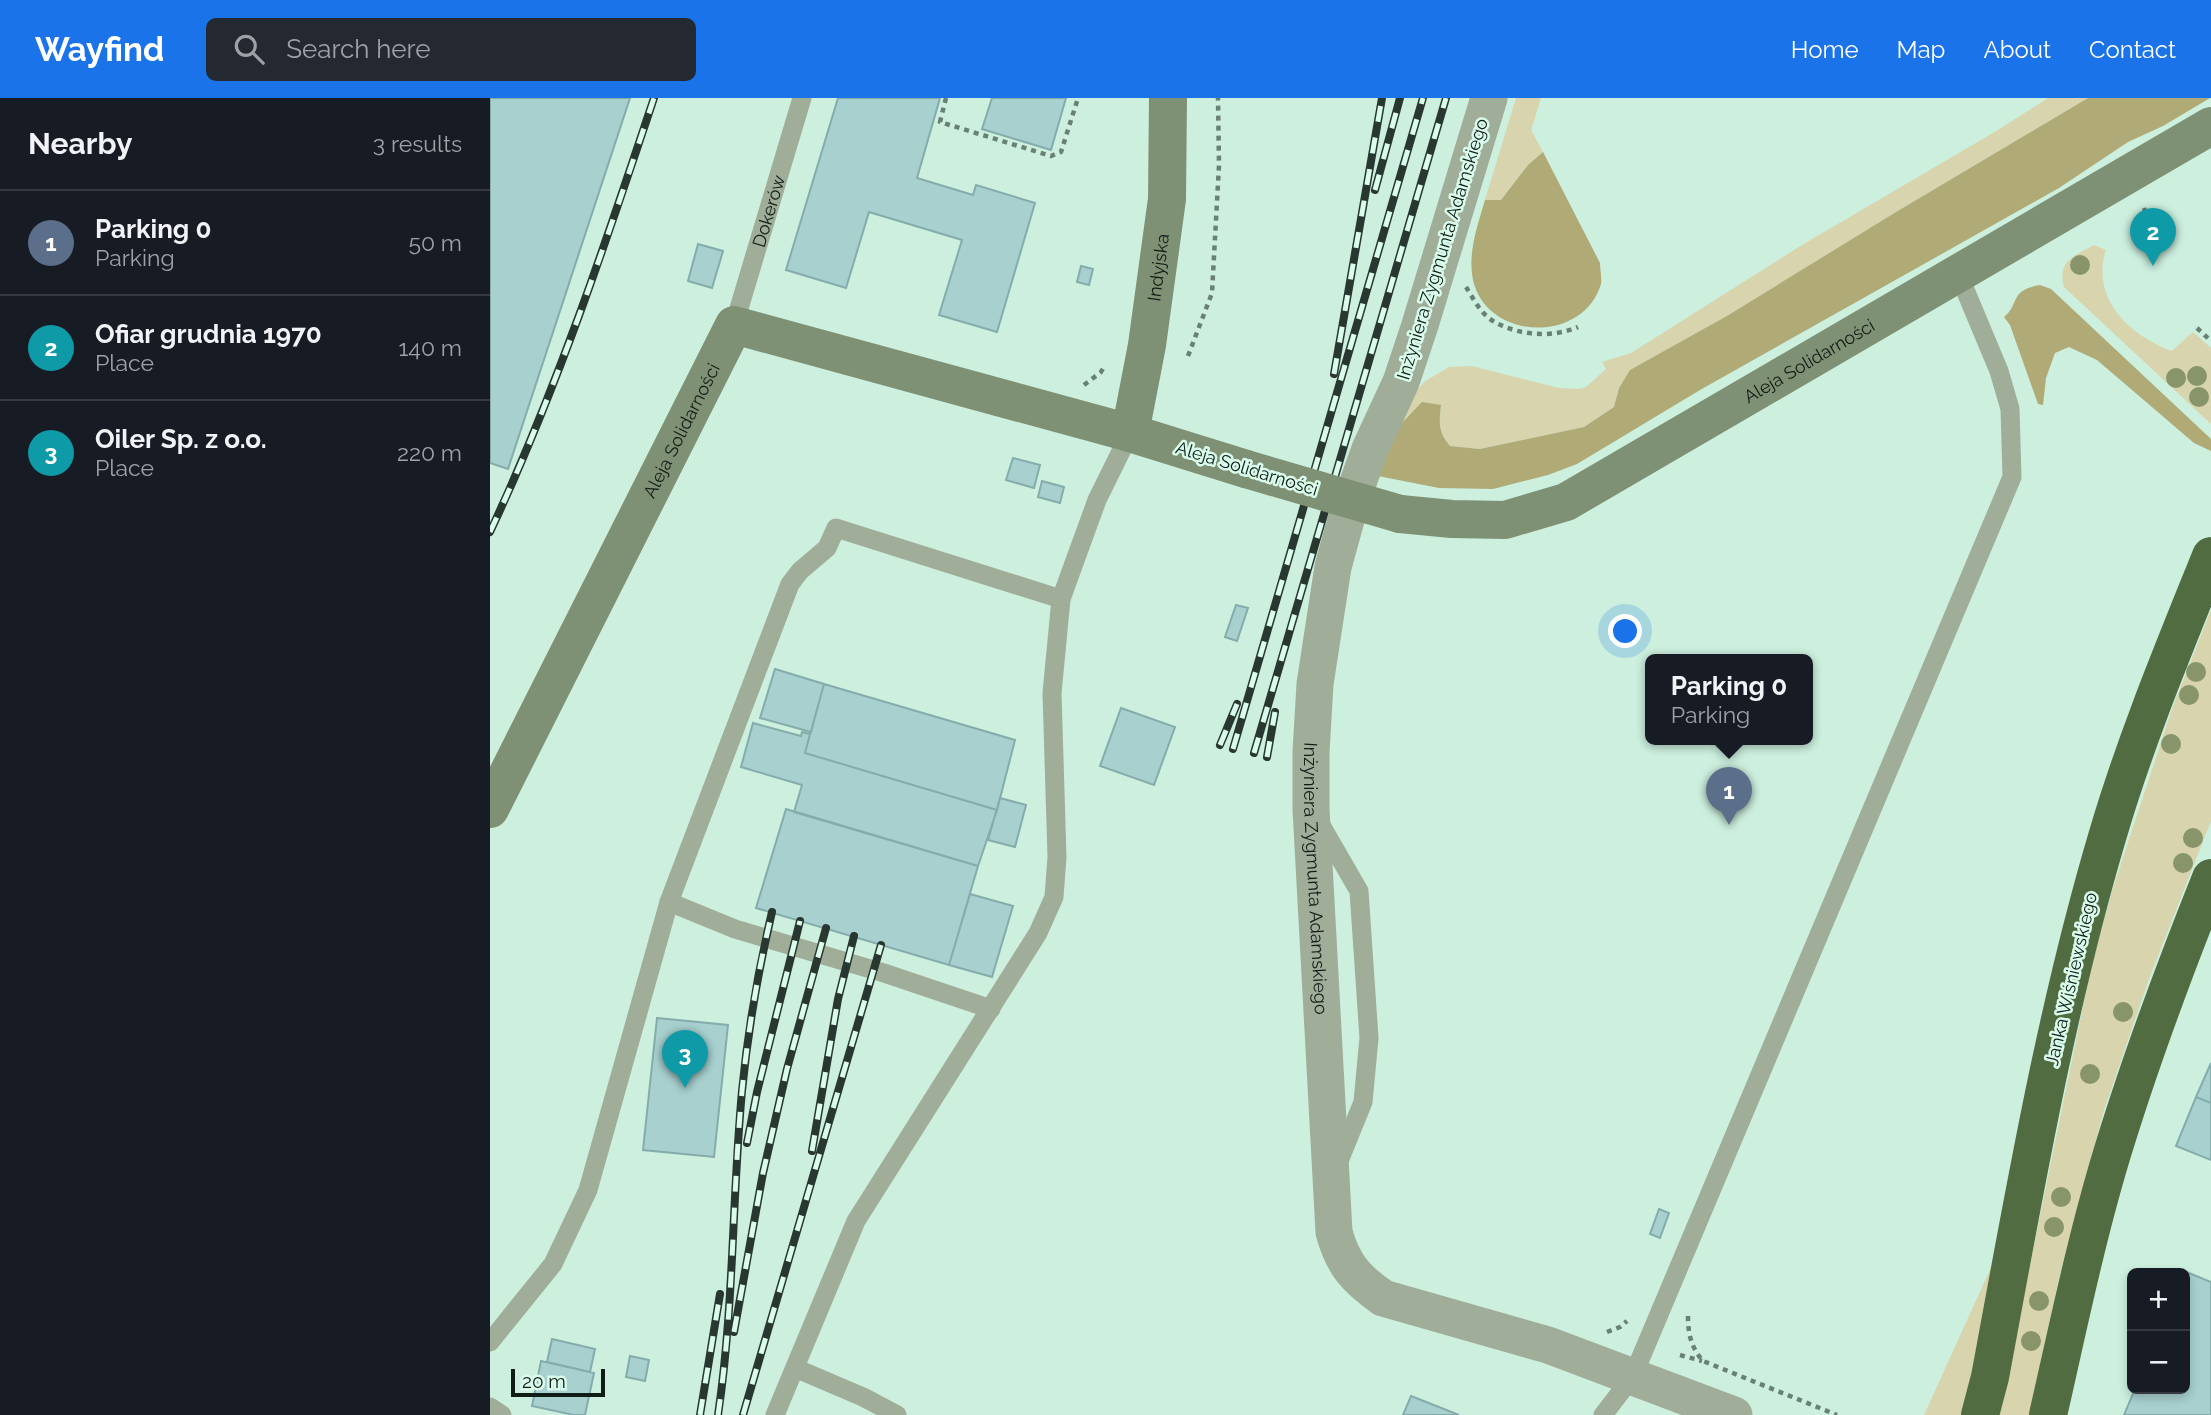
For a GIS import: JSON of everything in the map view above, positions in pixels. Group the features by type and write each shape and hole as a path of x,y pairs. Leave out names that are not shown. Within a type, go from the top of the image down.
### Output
{"highway":[{"name":"Janka Wiśniewskiego","path":"1980,1415 1990,1377 2062,1002 2085,916 2109,831 2150,709 2211,556"},
{"path":"2048,1415 2080,1273 2110,1159 2159,1010 2211,878"}],"street":[{"name":"Indyjska","path":"1130,433 1147,345 1167,199 1168,98"},
{"name":"Inżyniera Zygmunta Adamskiego","path":"1489,98 1401,382 1370,449 1350,505 1333,567 1315,684 1311,809 1334,1232 1346,1266 1383,1298 1548,1345 1734,1415"},
{"name":"Aleja Solidarności","path":"490,809 734,325 1130,433 1400,514 1504,520 1566,502 2211,126"}],"lane":[{"name":"Dokerów","path":"734,325 802,98"},
{"path":"1603,1415 1633,1376 2012,477 2010,409 1983,331 1958,273"},
{"path":"775,1415 856,1221 1038,933 1054,897 1057,857 1052,693 1060,599 1097,500 1130,433"},
{"path":"490,1342 553,1265 588,1190 669,902 790,584 800,571 827,548 836,528 1060,599"},
{"path":"669,902 735,929 884,973 991,1009"},
{"path":"795,1368 863,1396 897,1415"},
{"path":"490,1407 502,1415"}],"path":[{"path":"946,98 940,122 1051,156 1061,152 1078,98"},
{"path":"1188,356 1212,293 1219,190 1218,98"},
{"path":"2144,208 2146,214"},
{"path":"1463,275 1465,286 1480,309 1492,321 1532,333 1555,335 1578,327"},
{"path":"2197,328 2211,341"},
{"path":"1073,386 1084,385 1101,372 1110,356"},
{"path":"1692,1303 1688,1315 1688,1330 1693,1349 1703,1361 1837,1415"},
{"path":"1602,1333 1620,1327 1636,1314"}],"shaded area":[{"path":"1516,98 1541,98 1531,130 1543,152 1528,165 1501,200 1485,200"},
{"path":"2048,98 2088,98 1896,212 1727,317 1630,370 1619,388 1614,407 1584,427 1480,449 1450,446 1440,427 1441,406 1401,424 1411,398 1424,382 1449,367 1472,366 1559,388 1586,387 1606,369 1602,362 1631,353 1802,245"},
{"path":"2088,98 2210,98 2163,126 2128,142 2059,188 1700,390 1577,464 1548,475 1493,489 1439,488 1378,476 1401,424 1422,402 1441,405 1440,427 1450,446 1480,449 1584,427 1614,407 1619,388 1630,370 1727,316"},
{"path":"1543,152 1600,263 1601,284 1590,304 1574,318 1554,326 1532,327 1511,323 1493,312 1479,296 1472,274 1472,255 1485,200 1501,200 1528,165"},
{"path":"2094,245 2106,250 2104,284 2109,300 2128,325 2142,336 2172,351 2193,332 2211,348 2211,424 2064,287 2062,278 2065,265 2074,256"},
{"path":"2040,285 2051,289 2211,439 2211,451 2194,443 2097,360 2069,347 2055,353 2046,378 2043,405 2038,404 2010,325 2004,317 2019,294 2030,287"},
{"path":"2211,610 2211,821 2149,979 2104,1110 2060,1274 2029,1415 1999,1415 2092,963 2113,888 2172,709"},
{"path":"1993,1263 1977,1354 1961,1415 1924,1415"}],"building":[{"path":"490,98 630,98 508,469 490,463"},
{"path":"838,98 940,98 917,178 973,195 976,185 1035,203 997,332 939,315 962,240 869,212 846,288 786,270"},
{"path":"992,98 1066,98 1051,150 982,129"},
{"path":"698,244 723,251 712,288 688,281"},
{"path":"1081,266 1093,269 1089,285 1077,282"},
{"path":"1013,458 1040,465 1034,488 1006,480"},
{"path":"1042,481 1064,487 1060,503 1038,497"},
{"path":"1236,605 1248,608 1237,641 1225,637"},
{"path":"775,669 824,684 811,732 760,718"},
{"path":"824,684 1015,740 997,810 805,753"},
{"path":"1121,708 1175,727 1154,785 1100,766"},
{"path":"753,723 801,736 802,732 810,734 805,753 997,810 978,866 794,812 802,785 741,767"},
{"path":"1000,798 1026,805 1015,847 988,840"},
{"path":"786,809 978,866 949,965 756,908"},
{"path":"970,894 1013,906 992,977 949,965"},
{"path":"657,1018 728,1025 714,1157 643,1150"},
{"path":"2211,1063 2211,1103 2196,1097"},
{"path":"2196,1097 2211,1103 2211,1160 2176,1146"},
{"path":"1659,1209 1669,1213 1660,1238 1650,1234"},
{"path":"2190,1273 2211,1282 2211,1415 2124,1415 2133,1394 2190,1394"},
{"path":"552,1339 595,1349 590,1372 547,1362"},
{"path":"630,1356 649,1360 645,1381 626,1377"},
{"path":"541,1361 594,1373 585,1415 532,1406"},
{"path":"1411,1396 1459,1415 1403,1415"}],"railway":[{"path":"490,532 558,371 654,98"},
{"path":"1334,374 1382,98"},
{"path":"1375,190 1400,98"},
{"path":"1233,749 1423,98"},
{"path":"1254,753 1446,98"},
{"path":"1220,745 1237,704"},
{"path":"1267,757 1275,712"},
{"path":"718,1415 730,1294 744,1068 772,912"},
{"path":"747,1143 757,1092 800,921"},
{"path":"734,1332 763,1173 787,1069 826,928"},
{"path":"812,1151 838,999 854,936"},
{"path":"743,1415 881,945"},
{"path":"700,1415 720,1294"}],"place":[{"name":"Ofiar grudnia 1970","path":"2153,266"},
{"name":"Parking 0","path":"1729,825"},
{"name":"Oiler Sp. z o.o.","path":"685,1088"}]}
